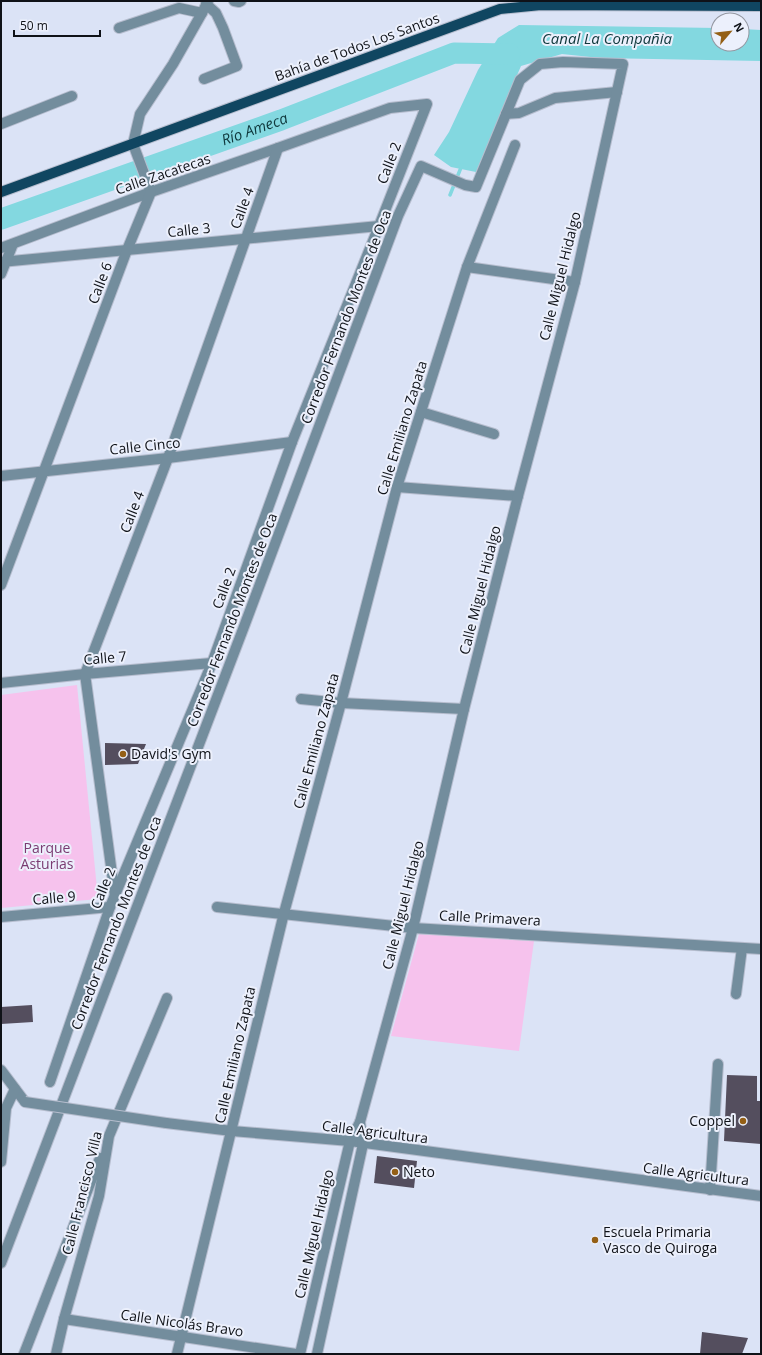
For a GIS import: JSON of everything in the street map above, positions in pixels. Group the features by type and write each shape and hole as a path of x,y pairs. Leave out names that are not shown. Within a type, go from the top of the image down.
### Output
{"main road":[{"name":"Bahía de Todos Los Santos","path":"1,192 500,9 541,5 761,6"}],"street":[{"path":"234,1 241,1"},
{"path":"151,192 133,144 140,114 172,64 205,6"},
{"path":"119,28 179,8 205,6 216,13 237,66 204,79"},
{"name":"Calle Miguel Hidalgo","path":"300,1354 350,1141 360,1122 413,928 464,709 518,496 575,282 623,64 563,62 540,64 520,80 506,114"},
{"path":"506,114 519,113 555,98 617,92"},
{"path":"1,124 72,96"},
{"name":"Calle Zacatecas","path":"1,248 151,192 390,108 427,104"},
{"name":"Calle 2","path":"50,1082 110,908 212,663 292,442 427,104"},
{"name":"Corredor Fernando Montes de Oca","path":"1,1263 243,632 395,223 405,200 421,166 465,185 476,187 506,114"},
{"name":"Calle Emiliano Zapata","path":"177,1354 284,913 341,703 397,487 466,267 514,145"},
{"name":"Calle 4","path":"115,896 85,674 168,458 278,148"},
{"name":"Calle 6","path":"1,585 127,250 151,192"},
{"path":"386,208 405,200"},
{"name":"Calle 3","path":"3,262 379,226"},
{"path":"1,274 3,262 13,244"},
{"path":"466,267 575,282"},
{"path":"421,412 494,434"},
{"name":"Calle Cinco","path":"1,476 168,458 292,442"},
{"path":"397,487 518,496"},
{"name":"Calle 7","path":"1,684 85,674 212,663"},
{"path":"301,699 341,703 464,709"},
{"name":"Calle Primavera","path":"217,907 413,928 761,949"},
{"name":"Calle 9","path":"1,917 110,908"},
{"path":"736,994 742,948"},
{"name":"Calle Francisco Villa","path":"56,1354 64,1320 99,1196 109,1136 167,998"},
{"path":"710,1190 718,1064"},
{"name":"Calle Agricultura","path":"1,1070 25,1102 166,1123 232,1131 350,1141 363,1144 761,1196"},
{"path":"1,1162 4,1108 15,1088"},
{"name":"Calle Miguel Hidalgo","path":"317,1354 363,1144 360,1122"},
{"path":"24,1354 109,1136"},
{"name":"Calle Nicolás Bravo","path":"64,1320 296,1354"}],"green space":[{"name":"Parque Asturias","path":"77,685 98,899 1,908 1,695"},
{"path":"419,934 534,941 519,1051 391,1036"}],"water":[{"path":"519,25 710,28 710,52 750,52 750,29 761,30 761,61 600,58 562,54 521,66 476,172 451,167 434,155 449,132 478,70 498,38"}],"building":[{"name":"David's Gym","path":"105,743 146,744 138,764 105,765"},
{"path":"32,1005 33,1022 1,1024 1,1007"},
{"name":"Coppel","path":"727,1075 757,1076 757,1101 761,1101 761,1144 724,1141"},
{"name":"Neto","path":"377,1156 417,1161 414,1188 374,1183"},
{"path":"702,1332 748,1338 742,1354 700,1354"}],"waterway":[{"name":"Río Ameca","path":"1,219 281,120 454,53 510,54"},
{"name":"Canal La Compañia","path":"450,195 462,165"}],"place":[{"name":"David's Gym","path":"123,754"},
{"name":"Coppel","path":"743,1121"},
{"name":"Neto","path":"395,1172"},
{"name":"Escuela Primaria Vasco de Quiroga","path":"595,1240"}]}
